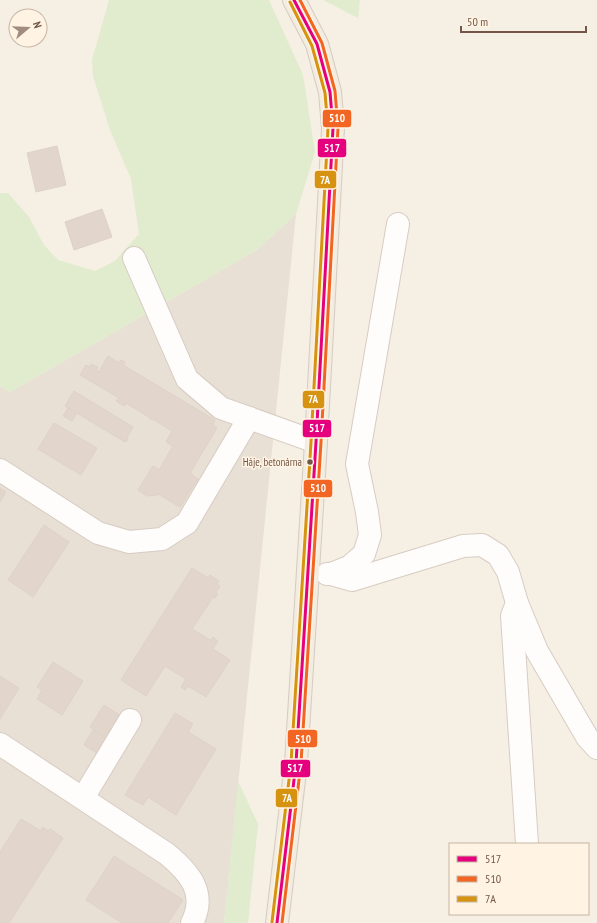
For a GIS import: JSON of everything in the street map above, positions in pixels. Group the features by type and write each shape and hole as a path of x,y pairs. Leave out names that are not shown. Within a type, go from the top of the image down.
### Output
{"main road":[{"path":"278,923 296,763 334,128 330,92 317,44 294,0"}],"lane":[{"path":"331,574 349,567 364,554 370,535 357,464 398,224"},
{"path":"134,258 187,379 221,408 316,442"},
{"path":"0,470 98,533 129,542 162,539 187,523 249,418"},
{"path":"308,572 331,574 352,580 463,546 482,545 498,555 508,572 517,603 537,651 588,738 597,748"},
{"path":"517,603 512,616 527,843"},
{"path":"83,798 130,720"},
{"path":"0,744 180,864 190,877 198,900 195,917 192,923"}],"shaded area":[{"path":"296,214 224,923 0,923 0,386 10,392 257,250"}],"green space":[{"path":"109,0 269,0 303,75 315,152 296,214 257,250 10,392 0,386 0,193 8,193 29,217 44,245 58,260 95,271 115,261 139,234 131,179 110,130 93,76 92,60"},
{"path":"323,0 360,0 358,18"},
{"path":"238,781 258,824 248,923 224,923"}],"building":[{"path":"57,146 66,185 36,192 27,153"},
{"path":"102,209 112,237 74,250 65,222"},
{"path":"108,356 119,363 121,360 125,362 123,365 215,420 213,424 217,428 190,473 198,479 180,507 158,494 147,496 138,490 153,466 159,470 173,446 166,442 172,431 126,403 124,406 116,401 119,398 80,375 86,365 90,367 91,364 98,367 96,371 99,372"},
{"path":"74,391 133,427 126,442 65,406"},
{"path":"68,408 77,413 72,421 63,416"},
{"path":"54,423 97,448 81,475 38,449"},
{"path":"0,488 6,492 0,502"},
{"path":"44,525 69,542 33,597 8,580"},
{"path":"192,568 208,578 210,575 219,581 217,584 220,586 216,592 218,594 215,598 213,597 192,629 210,640 213,637 218,641 213,649 230,660 206,697 188,686 185,690 181,687 186,679 165,666 146,696 121,680"},
{"path":"53,662 83,681 62,715 37,699 42,690 37,687"},
{"path":"0,676 19,688 0,719"},
{"path":"104,705 121,716 108,739 90,727"},
{"path":"175,713 193,724 188,732 216,749 176,815 148,797 143,805 125,795"},
{"path":"93,730 108,739 98,754 84,745"},
{"path":"21,819 41,831 43,827 48,831 50,829 63,838 9,923 0,923 0,852"},
{"path":"114,856 183,900 168,923 122,923 86,900"}],"transit line":[{"name":"517","path":"277,923 296,763 316,442 333,128 330,92 317,44 294,0"},
{"name":"510","path":"282,923 301,763 321,442 338,128 335,91 322,43 300,0"},
{"name":"7A","path":"272,922 291,763 311,442 328,128 325,93 312,46 290,2"}],"place":[{"name":"Háje, betonárna","path":"310,462"}]}
